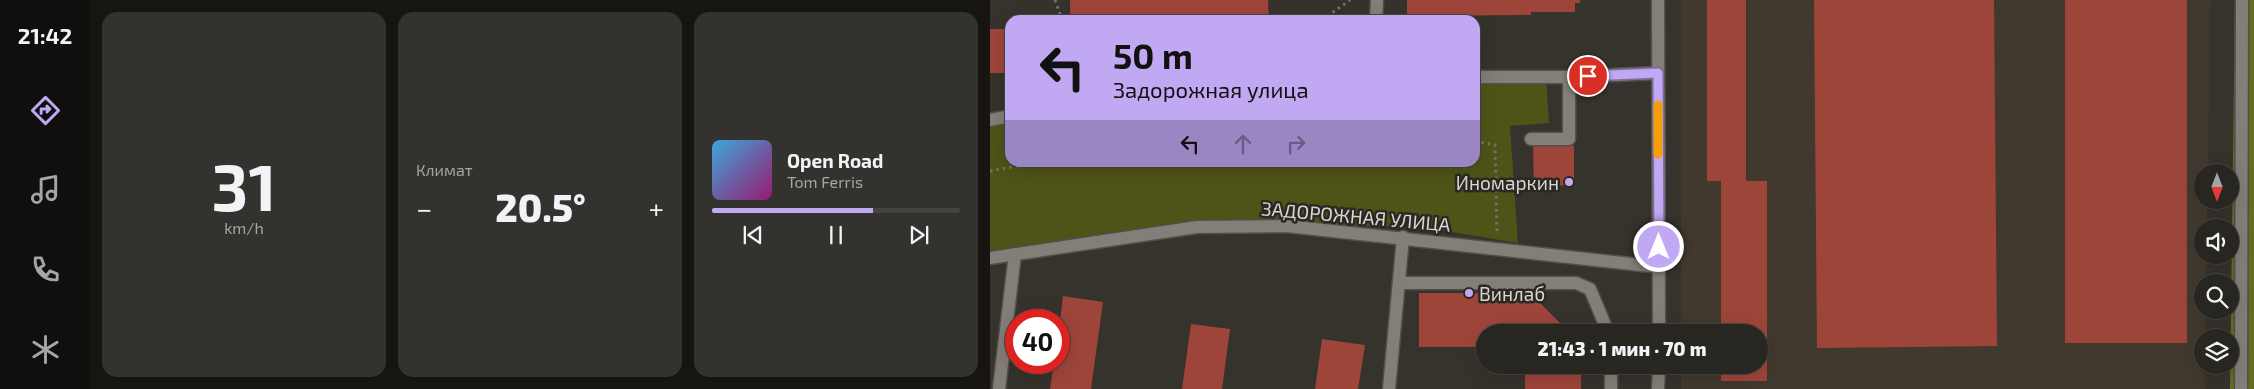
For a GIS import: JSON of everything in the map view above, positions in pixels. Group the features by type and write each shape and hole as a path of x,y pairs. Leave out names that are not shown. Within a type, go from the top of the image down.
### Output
{"street":[{"path":"1376,15 1377,0"},
{"path":"1658,0 1659,324"},
{"path":"2241,389 2242,0"},
{"path":"1480,77 1569,77 1658,73"},
{"path":"1531,139 1569,139 1569,77"},
{"path":"990,120 1005,117"},
{"name":"ЗАДОРОЖНАЯ УЛИЦА","path":"990,258 1197,227 1288,226 1403,237 1659,267"},
{"path":"1389,389 1403,237"},
{"path":"999,389 1015,254"},
{"path":"1399,283 1576,283 1590,289 1605,324"},
{"path":"1611,374 1611,389"},
{"path":"1658,374 1658,389"}],"path":[{"path":"1055,0 1060,15"},
{"path":"1329,15 1350,0"},
{"path":"1480,141 1496,145 1498,249"},
{"path":"990,171 1012,167"}],"shaded area":[{"path":"1681,0 2210,0 2208,164 2194,164 2194,209 2207,209 2207,219 2194,219 2194,264 2207,264 2206,274 2194,274 2194,319 2206,319 2205,329 2194,329 2194,374 2204,374 2205,389 1681,389 1681,374 1768,374 1768,324 1681,324"}],"green space":[{"path":"2235,0 2254,0 2254,389 2230,389 2230,374 2239,374 2239,329 2231,329 2231,319 2239,319 2239,274 2231,274 2232,264 2239,264 2239,219 2232,219 2232,209 2239,209 2239,164 2233,164"},
{"path":"1480,77 1546,77 1549,123 1510,126 1518,243 1416,226 1197,227 990,260 990,119 1005,117 1005,167 1480,167"}],"building":[{"path":"1070,0 1268,0 1269,15 1070,15"},
{"path":"1407,0 1580,0 1580,3 1575,3 1575,12 1531,12 1531,15 1407,15"},
{"path":"1707,0 1746,0 1746,181 1767,181 1767,324 1721,324 1721,181 1707,181"},
{"path":"1814,0 1994,0 1997,346 1817,348"},
{"path":"2065,0 2187,0 2187,343 2065,343"},
{"path":"990,29 1005,29 1005,73 990,73"},
{"path":"1533,146 1574,146 1574,185 1534,186"},
{"path":"1419,293 1530,293 1561,324 1476,324 1476,347 1419,347"},
{"path":"1063,296 1103,302 1091,389 1050,389 1052,374 1070,374 1070,309 1061,309"},
{"path":"1191,324 1230,329 1222,389 1182,389"},
{"path":"1322,339 1365,345 1358,389 1315,389"},
{"path":"1525,374 1581,374 1581,389 1525,389"},
{"path":"1721,374 1767,374 1767,381 1721,381"}],"slow traffic":[{"path":"1658,105 1658,154"}],"place":[{"name":"Иномаркин","path":"1569,182"},
{"name":"Винлаб","path":"1469,293"}],"route":[{"path":"1588,76 1658,73 1659,247"}]}
